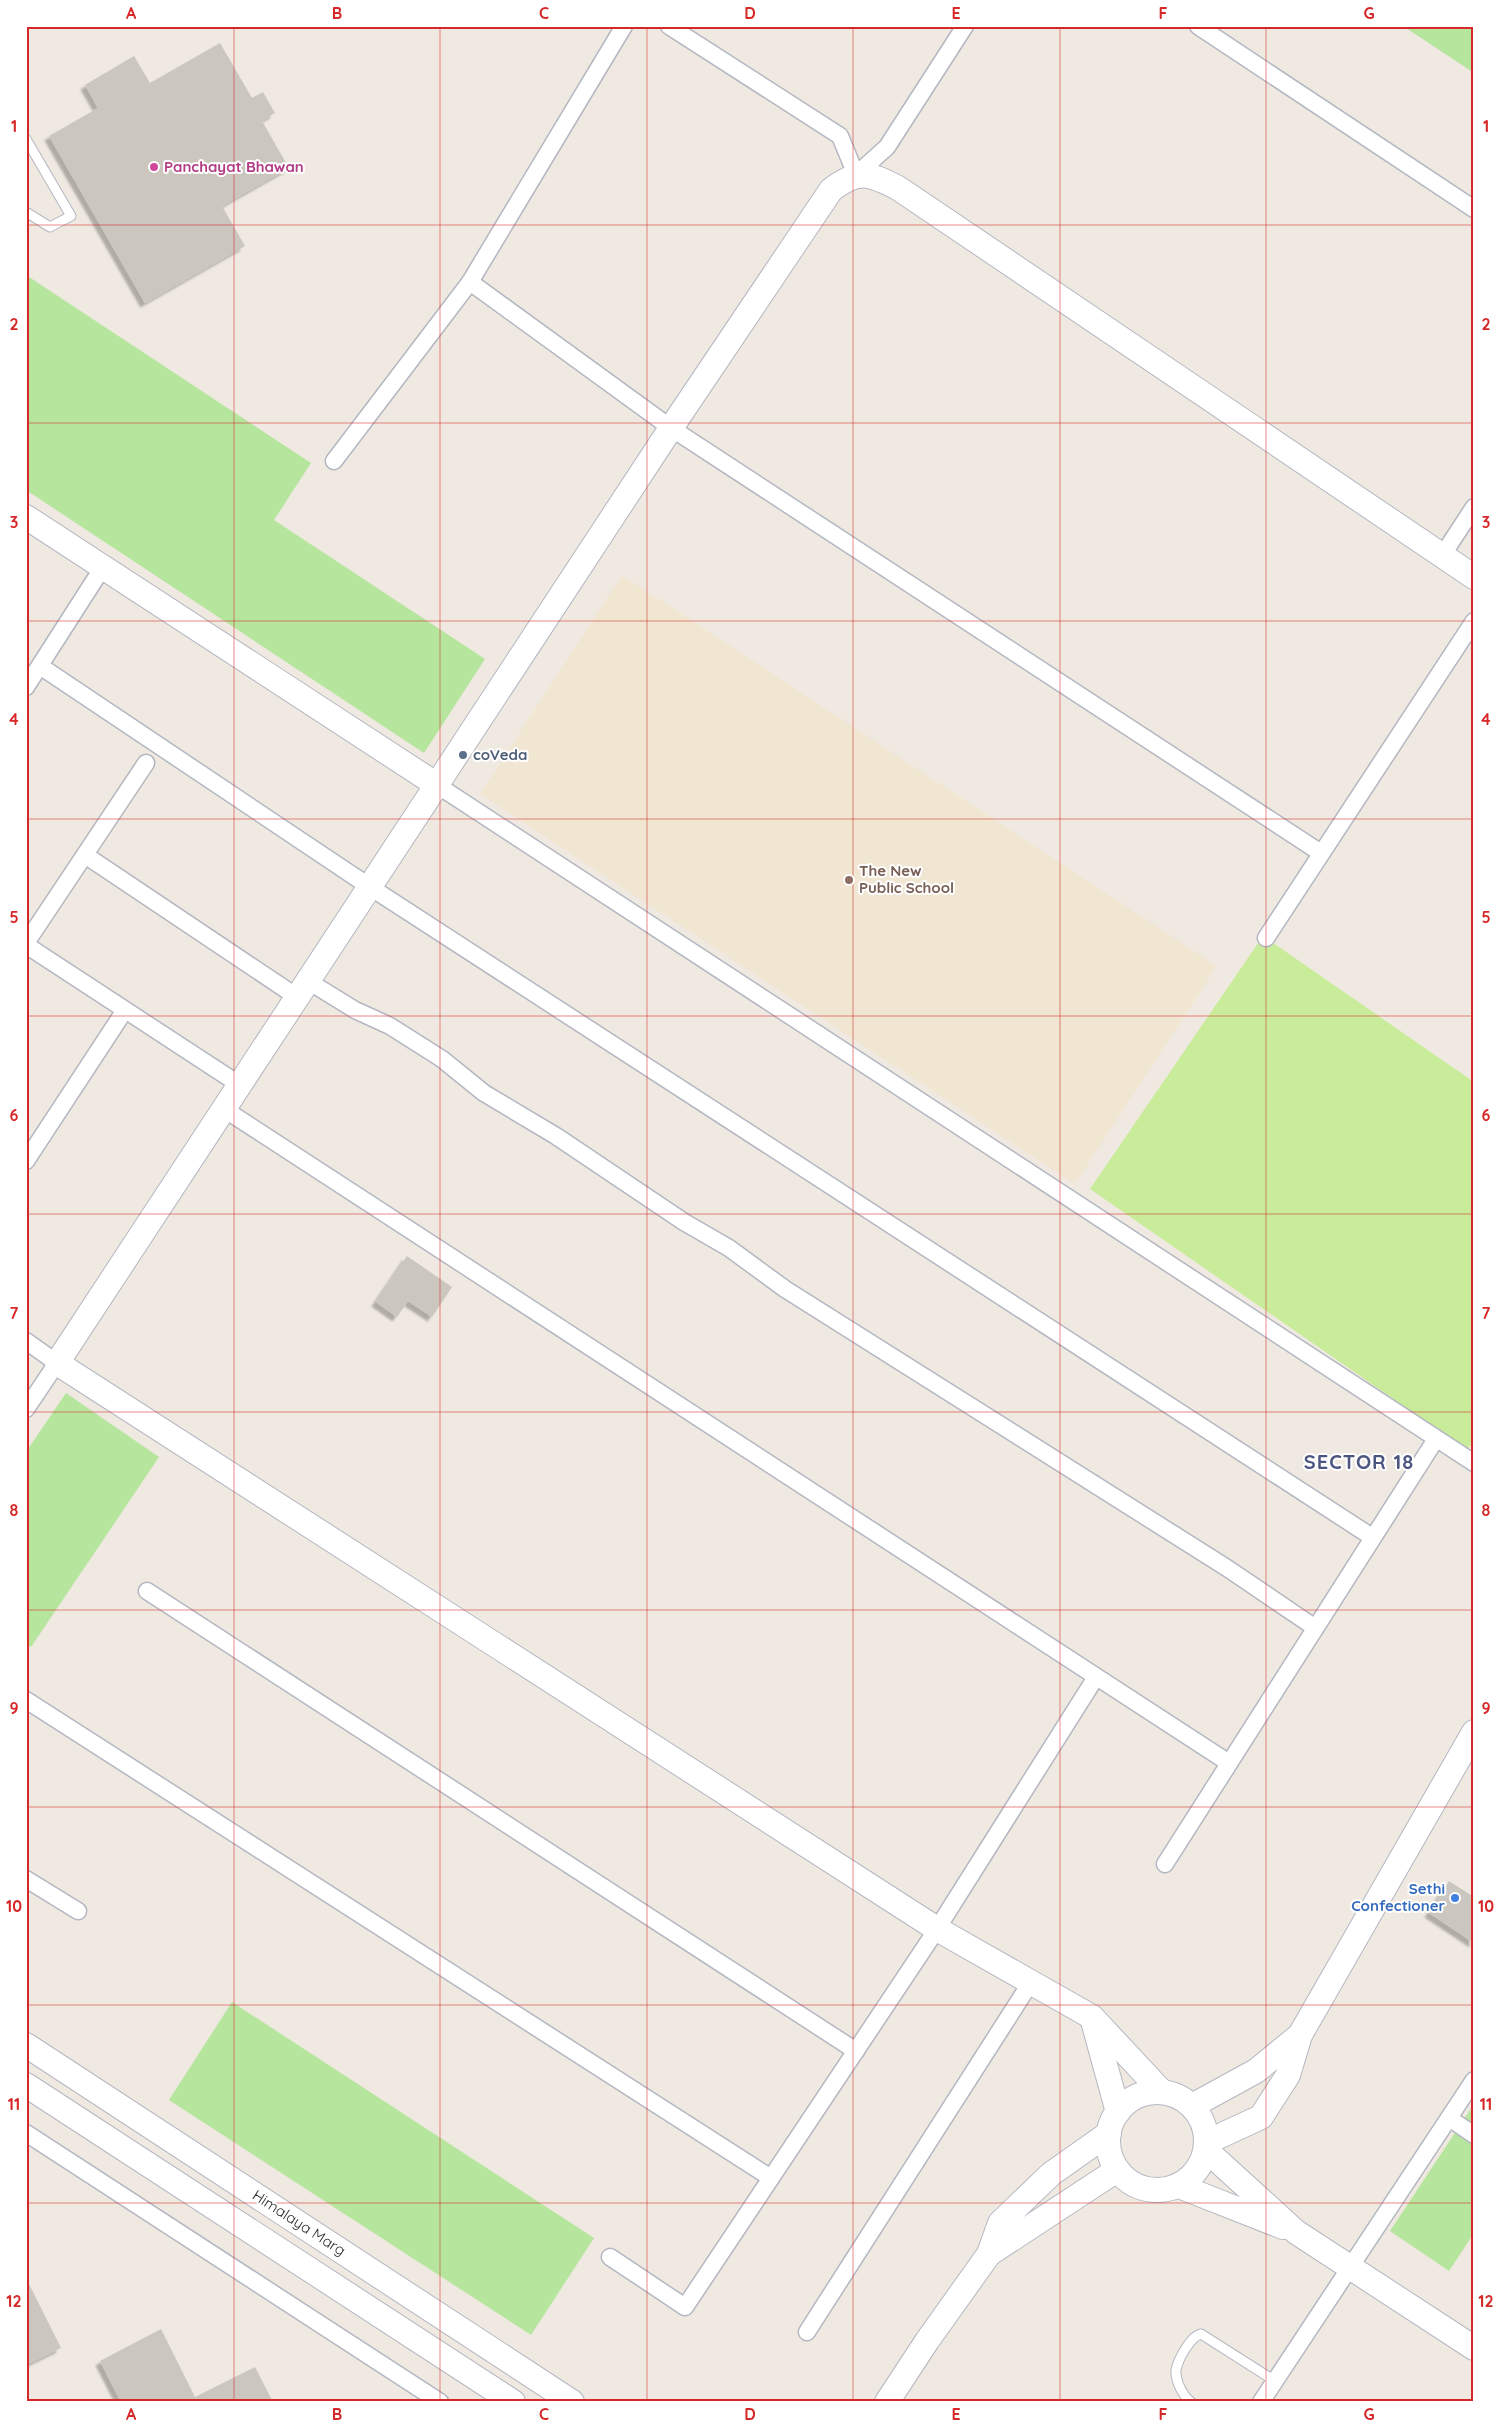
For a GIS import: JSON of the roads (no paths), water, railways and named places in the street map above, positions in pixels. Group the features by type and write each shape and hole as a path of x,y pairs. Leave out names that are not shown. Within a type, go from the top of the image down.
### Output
{"street":[{"path":"334,461 470,282 624,26"},
{"path":"669,26 840,136 856,175"},
{"path":"26,1409 672,428 831,190 856,175 887,147 965,26"},
{"path":"1198,26 1474,209"},
{"path":"856,175 877,177 898,188 1474,577"},
{"path":"470,282 672,428 1321,853"},
{"path":"1442,556 1474,507"},
{"path":"26,517 1474,1463"},
{"path":"26,687 103,568"},
{"path":"1266,938 1474,620"},
{"path":"40,666 370,887 1372,1536"},
{"path":"146,764 26,944 240,1085"},
{"path":"85,855 303,989 390,1026 442,1059 484,1093 556,1136 684,1222 729,1248 785,1289 1227,1568 1314,1627"},
{"path":"26,1162 125,1010"},
{"path":"224,1109 1229,1763"},
{"path":"26,1342 937,1929 1092,2017 1162,2092"},
{"path":"1165,1864 1372,1536 1436,1439"},
{"path":"147,1591 856,2051"},
{"path":"610,2258 685,2307 937,1929 1096,1677"},
{"path":"26,1700 771,2178"},
{"path":"1206,2146 1261,2117 1288,2075 1300,2035 1474,1732"},
{"path":"26,1880 78,1911"},
{"path":"807,2332 1030,1982"},
{"path":"1092,2017 1118,2112"},
{"path":"1192,2106 1256,2071 1300,2035"},
{"name":"Himalaya Marg","path":"26,2045 572,2402"},
{"path":"1261,2402 1474,2080"},
{"path":"26,2084 513,2402"},
{"path":"1162,2092 1178,2096 1192,2106 1200,2116 1206,2146 1201,2165 1192,2177 1179,2186 1166,2190 1152,2191 1139,2187 1127,2180 1117,2170 1108,2146 1109,2133 1118,2112 1130,2100 1145,2093 1162,2092"},
{"path":"1449,2118 1474,2135"},
{"path":"26,2132 440,2402"},
{"path":"887,2402 927,2341 990,2254 1000,2223 1051,2174 1109,2133"},
{"path":"1206,2146 1296,2232 1474,2348"},
{"path":"990,2254 1117,2170"},
{"path":"1179,2186 1296,2232"}],"lane":[{"path":"26,139 71,216 50,227 26,212"},
{"path":"1192,2402 1179,2386 1176,2369 1190,2340 1195,2335 1201,2334 1275,2381"}],"place":[{"name":"Panchayat Bhawan","path":"154,167"},
{"name":"coVeda","path":"463,755"},
{"name":"The New Public School","path":"849,880"},
{"name":"Sethi Confectioner","path":"1455,1898"}],"district":[{"name":"SECTOR 18","path":"1359,1462"}]}
